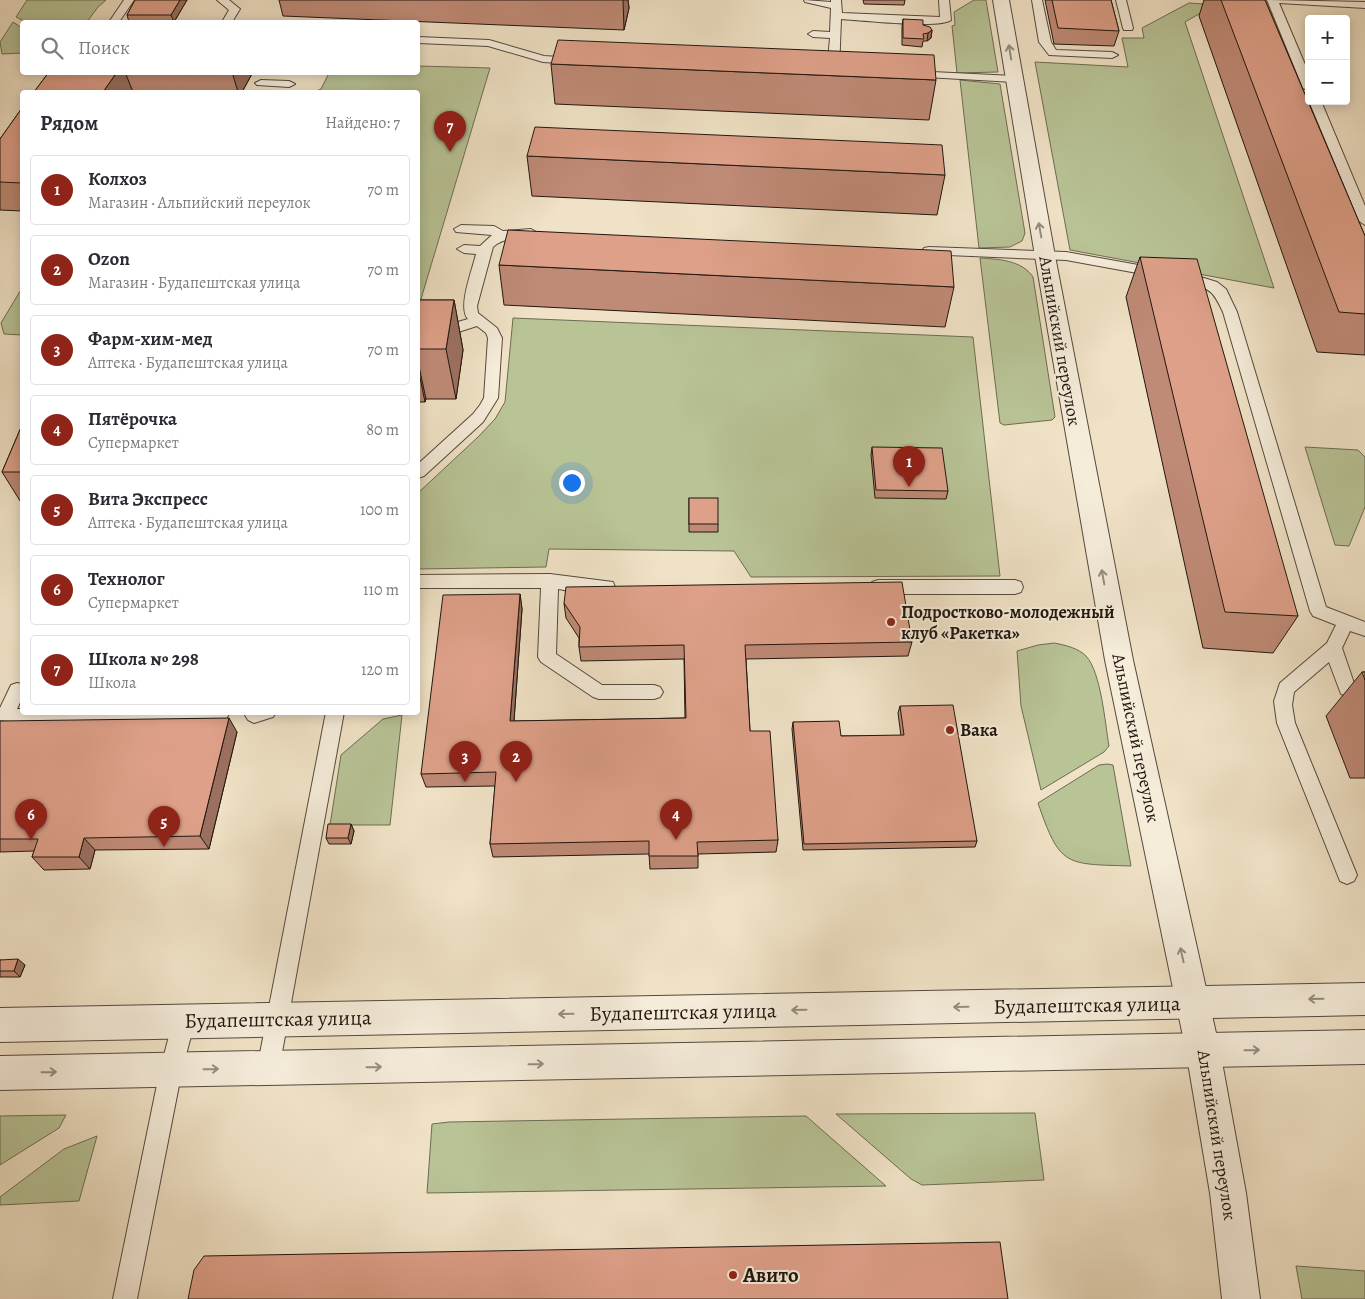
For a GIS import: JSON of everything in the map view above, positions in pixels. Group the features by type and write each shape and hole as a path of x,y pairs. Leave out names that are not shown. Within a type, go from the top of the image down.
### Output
{"street":[{"name":"Альпийский переулок","path":"1001,0 1045,256 1119,660 1203,1051 1228,1193 1240,1299"},
{"name":"Будапештская улица","path":"0,1025 1365,999"},
{"path":"0,1072 1365,1047"}],"lane":[{"path":"115,20 128,0"},
{"path":"222,0 235,9 228,20"},
{"path":"809,0 837,7 926,21 946,20 944,0"},
{"path":"1037,0 1045,42 1054,53 1112,55"},
{"path":"1121,0 1128,28"},
{"path":"1272,0 1305,78"},
{"path":"1280,0 1365,5"},
{"path":"833,71 834,26 837,7"},
{"path":"813,34 834,35"},
{"path":"420,40 489,43 542,59 585,61"},
{"path":"897,74 1014,79"},
{"path":"261,83 289,84"},
{"path":"1316,105 1365,221"},
{"path":"461,229 494,230 501,236"},
{"path":"420,470 478,418 491,398 495,338 492,331 471,315 470,306 486,244 501,236 522,232 546,233"},
{"path":"464,249 484,250"},
{"path":"920,250 1086,259 1194,279 1212,285 1221,292 1230,312 1319,611 1365,629"},
{"path":"420,331 452,329 478,322"},
{"path":"550,581 547,657 599,692 654,692"},
{"path":"420,582 550,581 588,587 628,587"},
{"path":"865,587 1015,587"},
{"path":"1346,622 1333,648 1286,688 1283,698 1283,712 1347,875"},
{"path":"1333,648 1348,689"},
{"path":"2,719 17,690"},
{"path":"2,719 32,715"},
{"path":"268,1068 334,715"},
{"path":"125,1299 171,1070 184,1021"}],"green space":[{"path":"27,0 106,0 88,20 22,20 16,17"},
{"path":"974,0 986,0 998,72 957,73 952,26 955,25 954,12"},
{"path":"1189,3 1231,6 1199,14 1185,22 1274,288 1070,250 1035,62 1128,67 1122,38 1144,38 1142,28"},
{"path":"13,22 20,27 20,53 2,54 0,42"},
{"path":"420,66 490,68 420,302 420,90 319,90 328,75 420,75"},
{"path":"960,80 1000,84 1025,233 1022,241 1010,247 979,248"},
{"path":"980,258 1016,264 1028,271 1033,277 1055,417 1052,420 1004,425 1000,423"},
{"path":"20,291 20,335 4,334 1,323"},
{"path":"513,318 973,337 1000,576 751,577 734,551 549,549 546,567 420,569 420,491 478,437 495,419 505,402"},
{"path":"1305,447 1358,450 1365,457 1365,507 1349,546 1335,545"},
{"path":"1054,643 1079,651 1086,656 1091,664 1102,698 1109,746 1104,752 1041,790 1021,706 1017,651"},
{"path":"402,715 390,825 330,825 341,755 383,719"},
{"path":"1099,765 1113,765 1131,866 1092,864 1068,858 1060,851 1053,840 1038,803"},
{"path":"1035,1113 1044,1180 922,1185 911,1179 836,1114"},
{"path":"66,1115 59,1128 0,1165 0,1116"},
{"path":"806,1116 886,1186 427,1193 432,1124 449,1122"},
{"path":"97,1136 79,1201 0,1205 0,1197 64,1149"},
{"path":"1296,1266 1365,1271 1365,1299 1302,1299"}],"building":[{"path":"135,0 180,0 171,15 127,15"},
{"path":"1052,0 1111,0 1119,31 1058,28"},
{"path":"1221,0 1265,0 1305,94 1305,105 1309,105 1365,236 1365,314 1339,312"},
{"path":"903,19 923,20 923,25 930,27 932,30 923,34 924,39 903,38"},
{"path":"558,40 934,55 936,80 551,64"},
{"path":"47,75 115,75 104,90 36,90"},
{"path":"20,111 20,183 0,182 0,139"},
{"path":"535,127 942,145 945,175 527,156"},
{"path":"508,230 951,251 954,287 499,265"},
{"path":"1140,257 1197,259 1298,616 1225,612"},
{"path":"420,300 454,300 446,349 420,349"},
{"path":"20,430 20,472 2,472"},
{"path":"872,447 942,448 948,491 876,490"},
{"path":"689,498 718,498 718,524 689,524"},
{"path":"902,582 912,642 745,645 750,731 770,731 778,840 697,842 698,856 649,856 649,841 490,844 496,772 421,774 443,595 520,594 510,721 686,718 684,645 579,647 580,627 564,603 566,587"},
{"path":"953,705 977,841 804,844 793,722 839,721 841,736 904,735 900,706"},
{"path":"229,718 200,836 84,838 79,857 32,857 38,839 0,839 0,721"},
{"path":"328,824 351,824 348,838 326,838"},
{"path":"18,959 14,971 0,971 0,960"},
{"path":"1000,1242 1008,1299 188,1299 194,1270 204,1256"}],"place":[{"name":"Школа № 298","path":"450,152"},
{"name":"Колхоз","path":"909,487"},
{"name":"Подростково-молодежный клуб «Ракетка»","path":"891,622"},
{"name":"Вака","path":"950,730"},
{"name":"Фарм-хим-мед","path":"465,782"},
{"name":"Ozon","path":"516,782"},
{"name":"Технолог","path":"31,840"},
{"name":"Пятёрочка","path":"676,840"},
{"name":"Вита Экспресс","path":"164,847"},
{"name":"Авито","path":"733,1275"}]}
